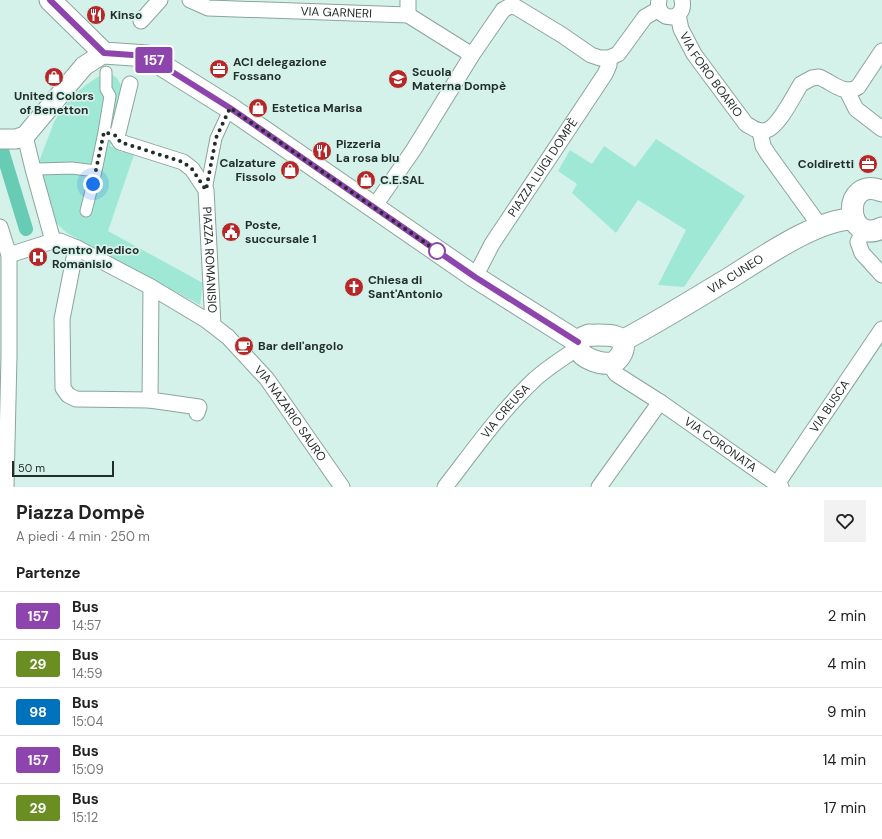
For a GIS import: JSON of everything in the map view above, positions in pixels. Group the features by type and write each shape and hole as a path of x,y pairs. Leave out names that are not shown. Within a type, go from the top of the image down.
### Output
{"main road":[{"path":"50,0 105,62 147,56 230,108 475,277 578,345 581,353 587,357 600,362 614,362 622,352 623,345 622,341 617,336 589,335 584,337 578,345"},
{"path":"866,225 852,213 854,200 858,194 870,189 882,191"},
{"name":"VIA CUNEO","path":"622,341 676,311 788,242 820,226 846,219 866,225"}],"street":[{"path":"141,21 160,0"},
{"name":"VIA GARNERI","path":"190,0 208,8 408,15 472,54"},
{"path":"408,0 408,15"},
{"path":"374,208 414,148 472,54 503,10 513,3 592,55 600,58 609,58 618,54 645,17 659,5 663,15 674,16 678,15 683,8 682,0"},
{"name":"VIA FORO BOARIO","path":"678,15 681,29 694,54 746,124 760,131"},
{"path":"820,226 768,154 760,131 767,130 776,123 801,84 806,80 819,77 827,80 840,89 847,91 858,87 882,51"},
{"name":"PIAZZA LUIGI DOMPÈ","path":"475,277 492,244 606,74 609,65 609,58"},
{"path":"0,139 16,139 25,136 84,66 105,62 106,88 110,96 111,134"},
{"path":"86,211 96,171 130,84"},
{"path":"847,91 856,109 882,129"},
{"path":"206,190 216,138 230,108"},
{"name":"PIAZZA ROMANISIO","path":"111,134 120,142 183,162 192,169 206,190 213,326"},
{"path":"9,255 53,241 25,136"},
{"path":"39,169 72,168 96,171"},
{"path":"866,225 858,242 862,253 882,275"},
{"path":"0,227 9,255 5,356 6,487"},
{"name":"PIAZZA ROMANISIO","path":"53,241 60,241 77,248 151,287 213,326 228,337 234,344"},
{"path":"77,248 62,319 63,388 68,395 76,399 150,400 199,406 197,413"},
{"path":"150,400 151,287"},
{"name":"VIA BUSCA","path":"779,486 882,329"},
{"name":"VIA NAZARIO SAURO","path":"234,344 267,379 342,487"},
{"name":"VIA CREUSA","path":"445,487 513,402 534,380 578,345"},
{"name":"VIA CORONATA","path":"609,363 616,374 660,402 779,486"},
{"path":"599,487 660,402"}],"green space":[{"path":"110,73 117,78 122,87 118,123 110,146 122,152 127,147 136,149 108,231 203,283 200,305 67,233 56,223 40,182 40,159 54,122 62,109 76,93 87,84 98,77"},
{"path":"656,139 745,196 684,287 658,285 686,230 638,200 616,233 572,193 577,184 558,171 570,150 592,164 604,146 635,167"}],"waterway":[{"path":"1,147 26,229"}],"bus line":[{"name":"157","path":"50,0 104,53 147,56 230,108 475,277 578,342"}],"place":[{"name":"Kinso","path":"96,15"},
{"name":"ACI delegazione Fossano","path":"219,69"},
{"name":"United Colors of Benetton","path":"54,77"},
{"name":"Scuola Materna Dompè","path":"398,79"},
{"name":"Estetica Marisa","path":"258,108"},
{"name":"Pizzeria La rosa blu","path":"322,151"},
{"name":"Coldiretti","path":"868,164"},
{"name":"Calzature Fissolo","path":"290,170"},
{"name":"C.E.SAL","path":"366,180"},
{"name":"Poste, succursale 1","path":"231,232"},
{"name":"Centro Medico Romanisio","path":"38,257"},
{"name":"Chiesa di Sant'Antonio","path":"354,287"},
{"name":"Bar dell'angolo","path":"244,346"}],"route":[{"path":"93,184 104,132 117,136 120,142 183,162 192,169 206,190 216,138 230,108 437,251"}]}
